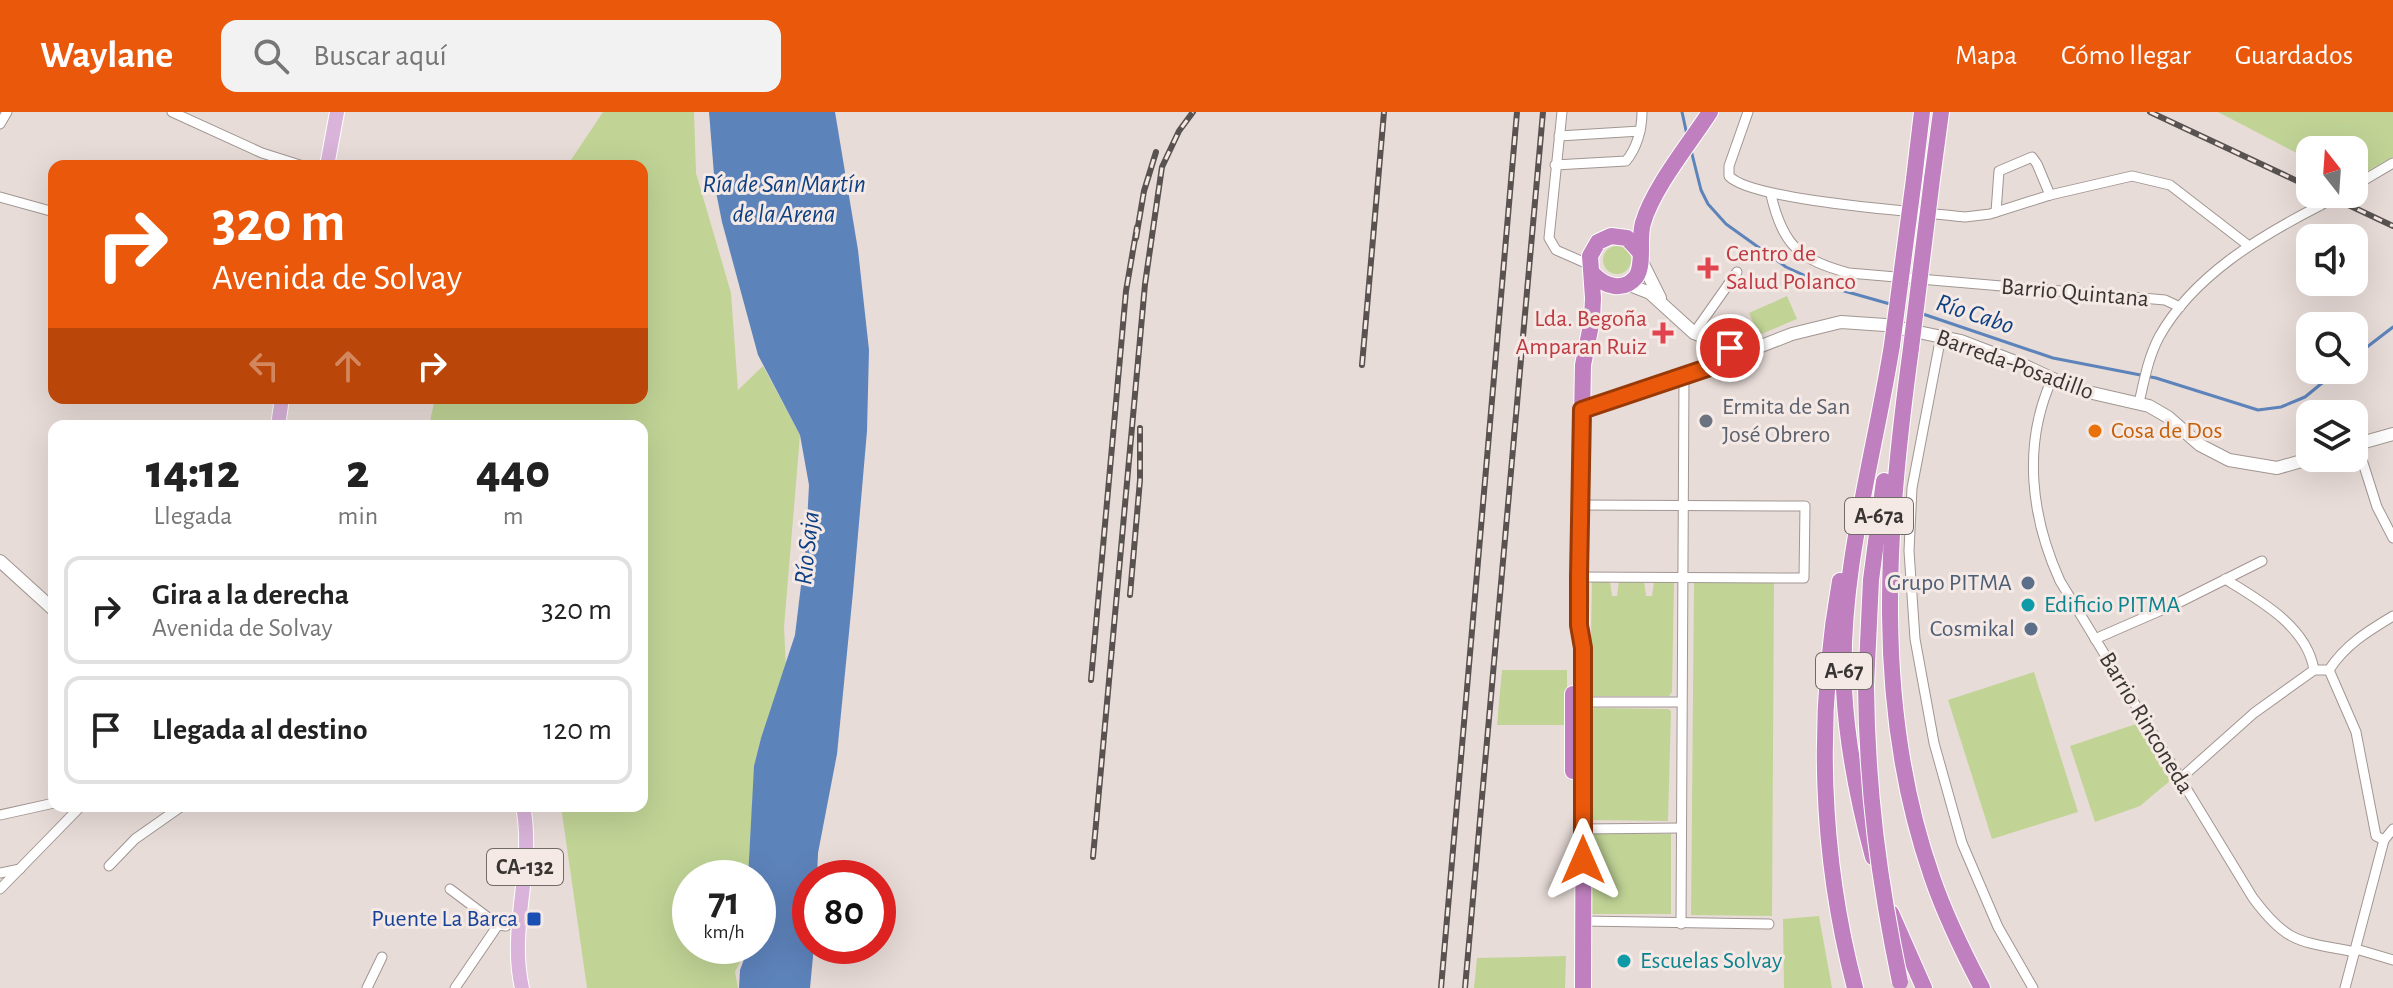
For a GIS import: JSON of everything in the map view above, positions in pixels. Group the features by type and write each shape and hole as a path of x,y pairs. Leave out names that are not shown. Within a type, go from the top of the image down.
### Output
{"highway":[{"path":"1592,320 1621,285 1638,274 1643,222 1710,112"},
{"name":"A-67","path":"1922,112 1892,345 1850,585 1844,667 1845,709 1856,787 1874,862 1892,917 1924,988"},
{"name":"A-67","path":"1941,112 1892,510 1889,608 1894,705 1903,765 1924,852 1944,907 1982,988"},
{"path":"1618,236 1655,199"},
{"path":"1583,988 1584,702 1579,577 1583,365 1592,320 1592,263 1604,238 1618,236 1634,243 1640,255"},
{"path":"1592,263 1599,281 1621,285"},
{"name":"A-67a","path":"1855,988 1840,918 1829,838 1825,773 1827,685 1831,636 1850,527 1892,345"},
{"name":"A-67a","path":"1901,985 1882,891 1872,819 1866,686 1876,537 1911,348"},
{"path":"1573,988 1572,728 1574,649 1579,625"}],"main road":[{"path":"328,160 337,112"},
{"name":"CA-132","path":"522,988 517,938 526,854 523,812"},
{"path":"518,961 533,988"}],"street":[{"path":"0,124 7,112"},
{"path":"172,112 284,160"},
{"path":"1562,112 1549,238 1556,250 1592,263"},
{"path":"1555,165 1626,161 1632,154 1640,131 1642,112"},
{"path":"1748,112 1729,166 1729,176 1734,182 1771,195 1965,217 1996,212 2050,195 2132,176 2146,177 2170,185 2249,246"},
{"path":"1559,136 1640,131"},
{"path":"260,160 262,153"},
{"path":"1996,212 1999,171 2032,157 2050,195"},
{"path":"2368,178 2393,163"},
{"name":"Barrio Quintana","path":"1771,195 1777,218 1793,247 1804,257 1849,273 2165,300 2180,307"},
{"path":"0,197 48,210"},
{"path":"2139,403 2148,364 2159,337 2198,286 2249,246 2316,208"},
{"path":"1565,253 1592,263"},
{"path":"1640,255 1653,287 1666,307"},
{"path":"1694,333 1737,272"},
{"path":"1582,410 1719,364 1730,348 1694,333 1650,293 1621,285"},
{"name":"Barreda-Posadillo","path":"1730,348 1756,348 1792,334 1841,322 1885,325 1941,336 1988,350 2085,392 2159,410 2200,445 2229,460 2277,468 2296,463"},
{"path":"1941,336 1912,488 1909,551 1915,639 1934,743 1962,843 1998,927 2033,988"},
{"path":"1681,924 1684,376"},
{"name":"Barrio Rinconeda","path":"2052,379 2037,424 2033,485 2048,551 2060,581 2268,918 2295,940 2393,960"},
{"path":"2368,441 2393,434"},
{"path":"2365,472 2377,507 2393,538"},
{"path":"1579,577 1804,578 1805,506 1580,505"},
{"path":"0,561 48,605"},
{"path":"2095,639 2262,561"},
{"path":"2225,579 2282,618 2299,636 2313,661 2314,670"},
{"path":"2329,670 2339,654 2360,636 2393,616"},
{"path":"2180,779 2254,713 2314,670 2329,670"},
{"path":"2329,670 2356,732 2376,836 2384,840"},
{"path":"1584,702 1681,702"},
{"path":"0,815 48,804"},
{"path":"0,889 75,812"},
{"path":"109,866 135,839 173,812"},
{"path":"1583,829 1681,828"},
{"path":"2345,988 2384,840 2393,829"},
{"path":"0,873 21,869"},
{"path":"450,889 502,926 455,988"},
{"path":"1583,921 1769,924"},
{"path":"367,988 382,957"}],"green space":[{"path":"603,112 694,112 696,173 731,293 738,390 763,366 800,435 784,627 786,667 755,762 749,860 672,860 672,964 739,964 735,972 738,988 587,988 562,812 648,812 648,420 430,420 434,404 648,404 648,160 571,160"},
{"path":"2218,112 2393,112 2393,157 2368,171 2368,136 2296,136 2296,153"},
{"path":"1617,246 1627,250 1631,260 1627,270 1617,274 1607,270 1603,260 1607,250"},
{"path":"1787,296 1797,319 1759,335 1749,313"},
{"path":"1610,581 1612,596 1617,596 1619,581 1644,581 1646,596 1652,596 1654,582 1674,582 1672,692 1669,696 1590,694 1592,582"},
{"path":"1694,582 1774,583 1772,916 1691,915"},
{"path":"1502,670 1567,670 1567,725 1497,725"},
{"path":"2034,672 2078,812 1992,839 1948,700"},
{"path":"1594,708 1671,711 1668,821 1591,820 1591,712"},
{"path":"2136,724 2171,780 2140,806 2095,822 2070,746"},
{"path":"1590,834 1671,834 1671,914 1589,914"},
{"path":"1819,916 1832,988 1784,988 1783,919"},
{"path":"1566,956 1565,988 1474,988 1477,958"}],"water":[{"name":"Ría de San Martín de la Arena","path":"709,112 835,112 858,250 869,350 867,431 837,754 818,860 792,860 792,964 812,964 810,988 739,988 742,964 776,964 776,860 749,860 754,766 795,635 806,544 809,485 800,435 758,355 715,187"}],"waterway":[{"name":"Río Cabo","path":"1682,112 1687,135"},
{"name":"Río Cabo","path":"1691,150 1701,190 1708,204 1726,224 1786,267 1830,287 1890,304"},
{"name":"Río Cabo","path":"1920,313 2053,358 2156,378 2258,410 2281,407 2305,397 2321,384"},
{"name":"Río Cabo","path":"2368,346 2393,327"}],"railway":[{"path":"1093,857 1145,284 1162,167 1179,131 1193,112"},
{"path":"1362,365 1384,112"},
{"path":"1441,988 1517,112"},
{"path":"1465,988 1543,112"},
{"path":"2150,112 2296,180"},
{"path":"1136,238 1144,191 1156,152"},
{"path":"2355,208 2393,226"},
{"path":"1091,680 1126,291 1137,227"},
{"path":"1130,595 1140,480 1140,428"}],"place":[{"name":"Centro de Salud Polanco","path":"1708,268"},
{"name":"Lda. Begoña Amparan Ruiz","path":"1663,333"},
{"name":"Ermita de San José Obrero","path":"1706,421"},
{"name":"Cosa de Dos","path":"2095,431"},
{"name":"Grupo PITMA","path":"2028,583"},
{"name":"Edificio PITMA","path":"2028,605"},
{"name":"Cosmikal","path":"2031,629"},
{"name":"Puente La Barca","path":"534,919"},
{"name":"Escuelas Solvay","path":"1624,961"}],"route":[{"path":"1583,860 1583,648 1579,625 1582,410 1719,364 1730,348"}],"water label":[{"name":"Río Saja","path":"807,548"}]}
